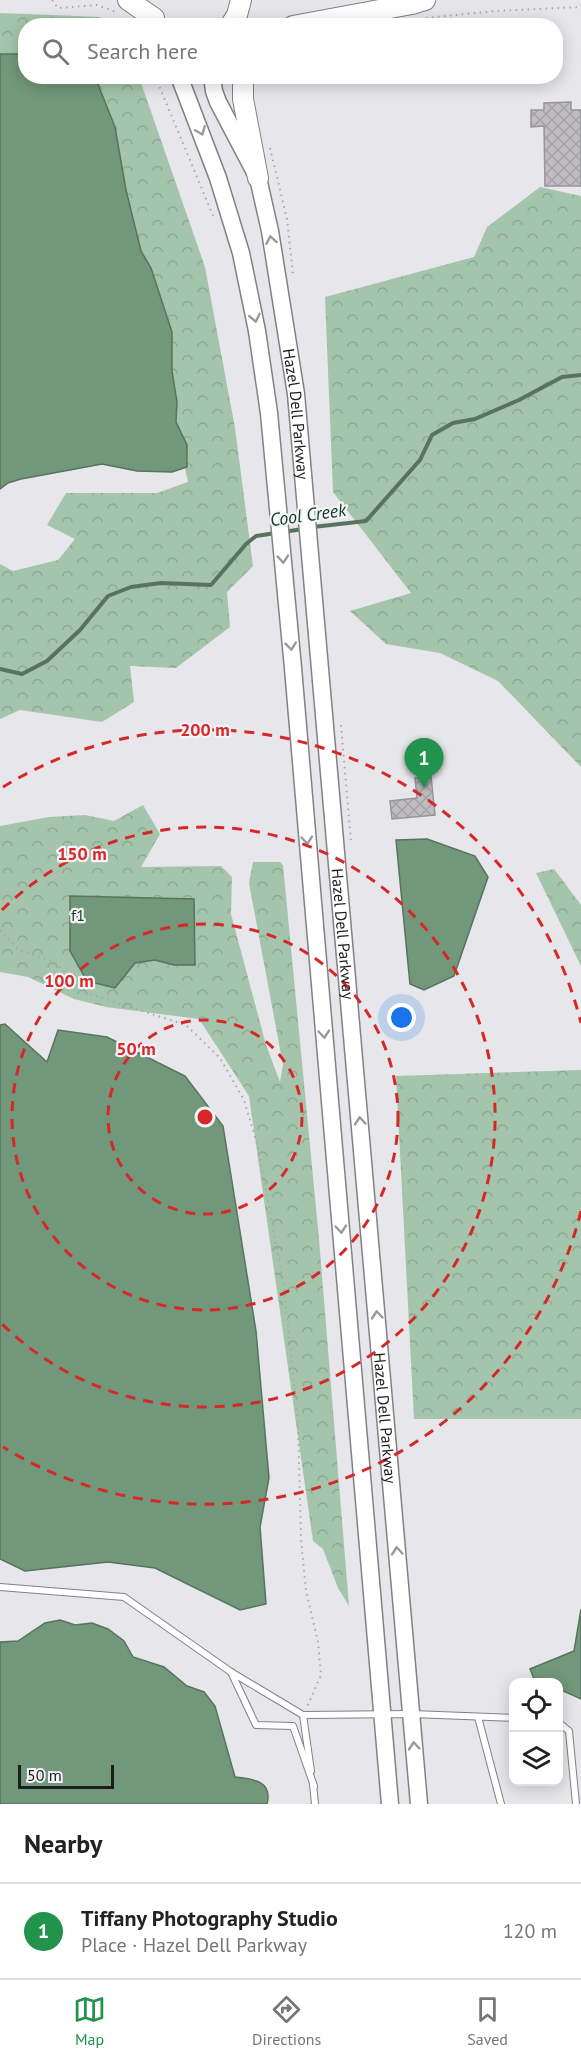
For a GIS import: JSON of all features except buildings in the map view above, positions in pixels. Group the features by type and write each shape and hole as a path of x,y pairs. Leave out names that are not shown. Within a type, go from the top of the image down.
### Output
{"main road":[{"path":"128,0 154,15"},
{"path":"235,18 242,0"},
{"path":"336,18 425,0"},
{"name":"Hazel Dell Parkway","path":"182,84 218,178 245,270 265,376 277,489 390,1804"},
{"name":"Hazel Dell Parkway","path":"213,84 218,102 258,178 270,231 293,373 314,585 419,1804"},
{"path":"243,84 243,99 258,178"}],"lane":[{"path":"0,1587 124,1597 231,1672 303,1715 412,1714 509,1718"},
{"path":"231,1672 256,1725 293,1726 314,1786"},
{"path":"303,1715 315,1804"},
{"path":"478,1718 501,1804"},
{"path":"563,1726 569,1731 576,1804"}],"path":[{"path":"52,0 58,8 104,6"},
{"path":"426,18 495,10 581,7"},
{"path":"158,84 216,226"},
{"path":"342,741 344,757"},
{"path":"0,930 19,950 55,962 83,992 186,1025 220,1058 244,1100 258,1147 284,1288 298,1423 304,1570 306,1591 318,1642 321,1675 303,1715"}],"green space":[{"path":"0,13 101,18 18,18 18,54 0,54"},
{"path":"98,84 141,84 205,267 235,428 253,566 227,592 230,627 176,668 130,666 134,702 102,722 20,710 0,719 0,564 13,571 58,560 75,539 47,525 66,493 157,493 188,482 185,468 187,467 187,445 176,422 177,402 172,371 151,268 141,251 126,190 115,127"},
{"path":"540,187 581,196 581,767 498,681 440,653 386,644 350,611 411,593 333,492 325,297 474,257 487,227"},
{"name":"f1","path":"143,805 160,834 141,867 221,866 232,877 231,914 266,1045 280,1082 283,1065 249,883 253,862 280,862 283,865 319,1239 349,1606 338,1588 323,1549 313,1541 249,1096 199,1019 106,1007 74,999 28,977 0,972 0,826 49,817 85,815 114,821"},
{"path":"554,869 581,905 581,966 536,873"},
{"path":"581,1070 581,1419 414,1419 396,1076"}],"shaded area":[{"path":"0,54 18,54 18,84 98,84 115,127 126,190 141,251 151,268 172,332 172,371 177,402 176,422 187,445 187,467 172,472 137,471 102,464 21,479 8,483 0,489"},
{"path":"427,839 475,856 488,877 454,976 424,990 410,984 396,840"},
{"path":"70,896 194,899 195,965 174,965 155,960 135,963 115,988 87,981 70,951"},
{"path":"5,1024 47,1062 58,1030 107,1037 185,1076 223,1126 256,1331 269,1478 260,1527 266,1604 240,1610 155,1568 108,1562 25,1571 0,1559 0,1025"},
{"path":"581,1609 581,1699 563,1691 563,1678 534,1678 530,1669 574,1651"},
{"path":"60,1620 75,1625 92,1623 108,1629 124,1641 133,1657 164,1667 187,1686 204,1692 215,1706 235,1777 254,1780 264,1785 268,1796 267,1804 0,1804 0,1642 18,1641 45,1623"}],"waterway":[{"name":"Cool Creek","path":"313,527 366,521 420,460 432,435 453,423 475,419 519,400 562,377 581,375"},
{"name":"Cool Creek","path":"283,532 303,529"},
{"name":"Cool Creek","path":"0,669 22,674 47,661 80,630 108,596 131,587 161,583 211,585 246,544 256,536 276,533"}],"place":[{"name":"Tiffany Photography Studio","path":"424,788"}]}
